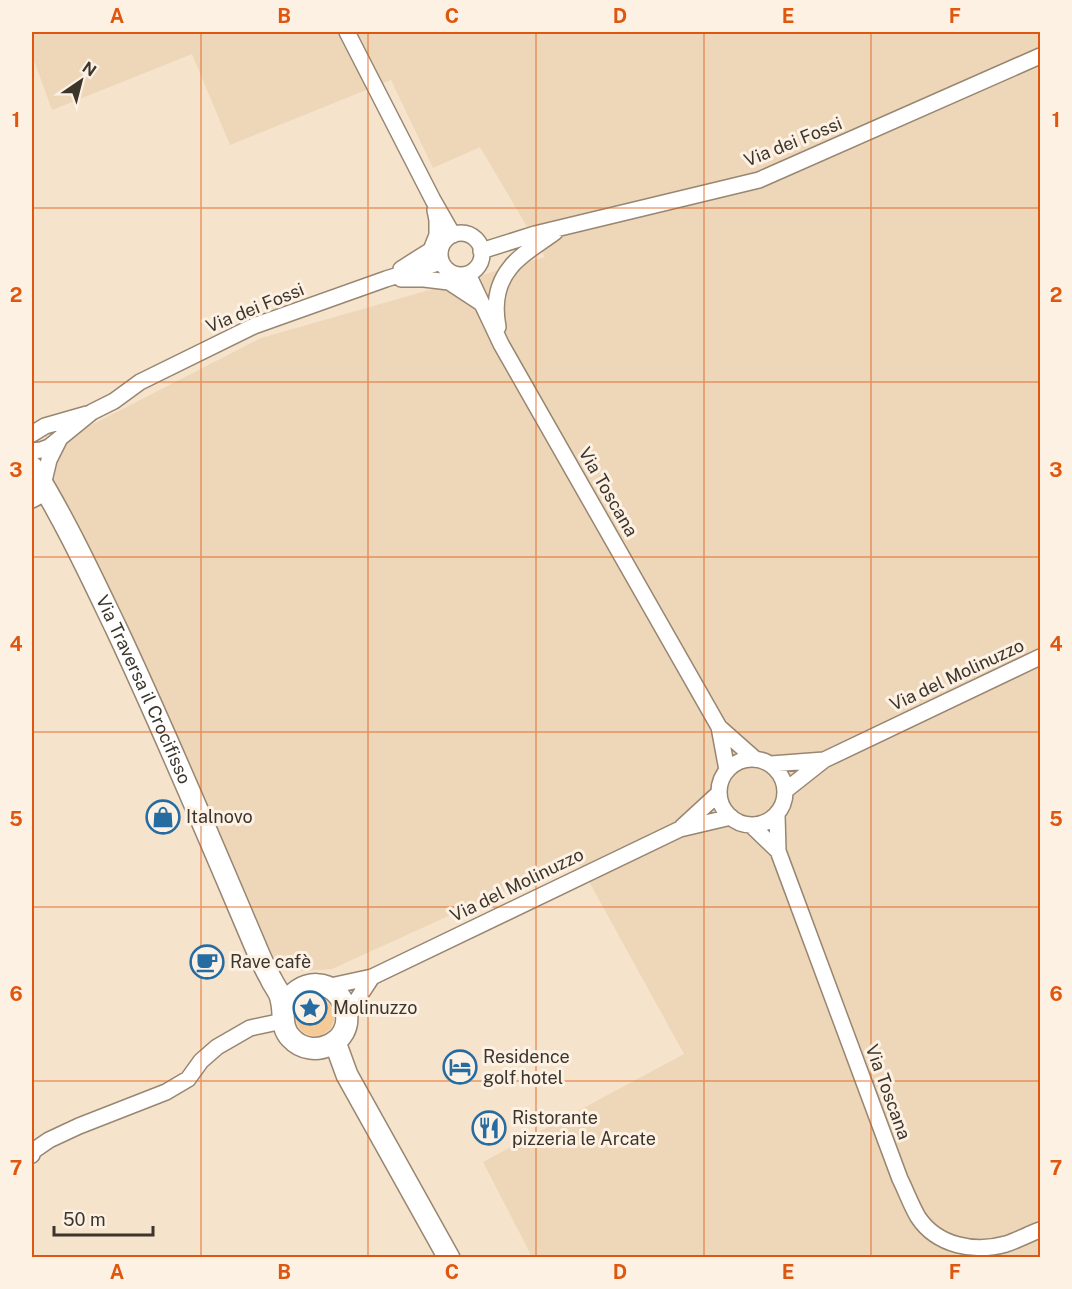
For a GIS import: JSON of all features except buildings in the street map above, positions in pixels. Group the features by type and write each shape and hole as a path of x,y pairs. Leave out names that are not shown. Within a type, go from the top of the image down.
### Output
{"street":[{"path":"347,32 453,235"},
{"name":"Via dei Fossi","path":"481,251 534,234 759,180 1041,56"},
{"path":"386,279 431,250 437,235 433,200"},
{"path":"501,344 495,310 499,288 510,267 561,228"},
{"path":"453,235 471,236 481,251 480,262 468,274 455,274 441,262 443,243 453,235"},
{"name":"Via dei Fossi","path":"32,434 38,426 92,412 114,401 140,382 254,326 441,262"},
{"name":"Via Toscana","path":"468,274 501,344 719,727 754,758"},
{"path":"386,279 424,279 449,282 481,304"},
{"name":"Via dei Fossi","path":"32,451 49,447 92,412"},
{"name":"Via dei Fossi","path":"40,492 49,460 58,440"},
{"name":"Via Traversa il Crocifisso","path":"32,467 40,492 99,593 156,714 257,950 287,1007 288,1035 306,1048 325,1046"},
{"name":"Via del Molinuzzo","path":"786,790 824,760 1041,657"},
{"name":"Via Toscana","path":"719,727 727,770"},
{"path":"754,758 771,764 784,780 786,790 782,807 770,821 751,825 740,823 724,810 720,802 720,784 727,770 743,760 754,758"},
{"name":"Via del Molinuzzo","path":"771,764 824,760"},
{"name":"Via del Molinuzzo","path":"680,829 719,793"},
{"name":"Via Toscana","path":"777,814 778,851 900,1179 919,1218 935,1235 955,1245 980,1248 1005,1244 1041,1230"},
{"name":"Via del Molinuzzo","path":"326,987 372,977 680,829 731,817"},
{"name":"Via Toscana","path":"751,825 778,851"},
{"path":"347,1015 372,977"},
{"path":"32,1155 33,1151 50,1140 79,1126 166,1092 188,1079 201,1061 217,1047 287,1007 303,987 315,985 326,987 340,998 347,1015 342,1034 325,1046 347,1075 449,1257"}],"shaded area":[{"path":"32,32 1040,32 1040,1257 532,1257 483,1162 684,1054 576,858 332,969 302,971 273,957 166,717 51,478 57,456 70,436 261,338 545,257 480,147 433,168 391,80 230,145 192,54 52,110 32,55"},
{"path":"315,998 329,1003 334,1017 329,1031 315,1036 301,1031 296,1017 301,1003"}],"place":[{"name":"Italnovo","path":"163,817"},
{"name":"Rave cafè","path":"207,962"},
{"name":"Molinuzzo","path":"310,1008"},
{"name":"Residence golf hotel","path":"460,1067"},
{"name":"Ristorante pizzeria le Arcate","path":"489,1128"}]}
